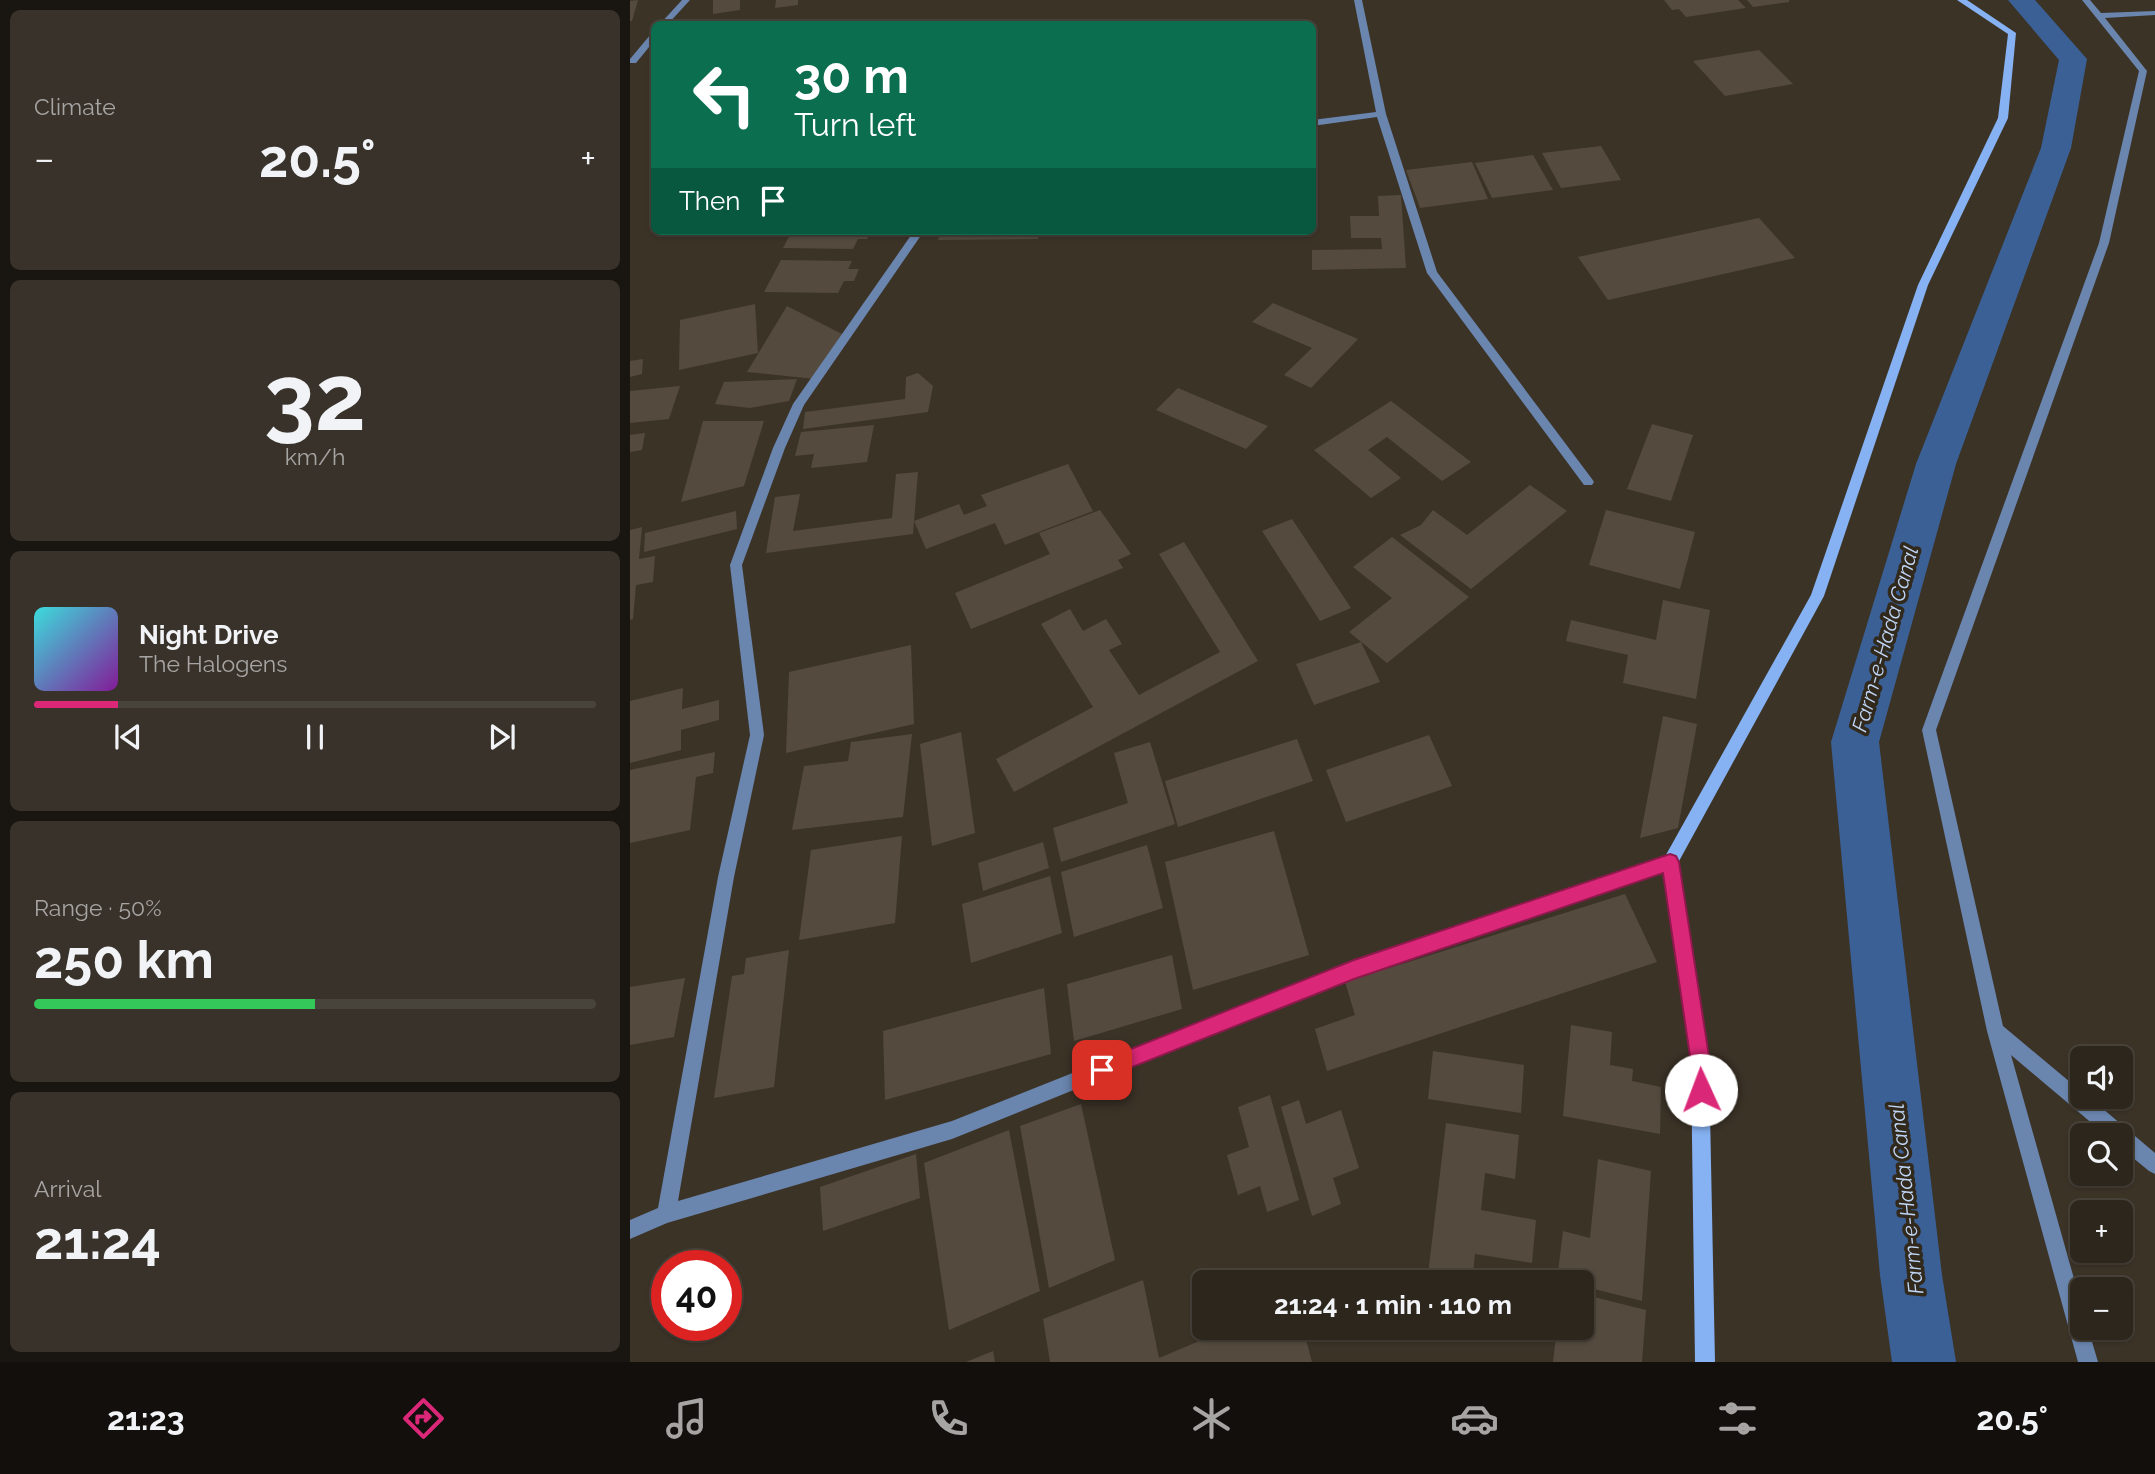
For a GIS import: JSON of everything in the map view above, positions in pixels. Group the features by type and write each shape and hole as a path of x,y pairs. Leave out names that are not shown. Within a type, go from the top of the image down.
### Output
{"street":[{"path":"667,21 686,0"},
{"path":"1358,0 1381,114 1432,273 1588,482"},
{"path":"1705,1362 1700,1063 1670,862 1817,596 1923,285 2003,118 2012,33 1961,0"},
{"path":"2086,0 2143,71 2104,243 1929,730 1996,1031 2088,1362"},
{"path":"2098,16 2155,13"},
{"path":"633,61 651,40"},
{"path":"1316,122 1381,114"},
{"path":"666,1214 726,877 757,735 736,565 779,448 799,404 916,235"},
{"path":"630,1230 666,1214 952,1130 1354,969 1670,862"},
{"path":"1996,1031 2106,1123"},
{"path":"2133,1146 2155,1165"}],"building":[{"path":"638,0 632,21 630,21 630,1"},
{"path":"713,0 740,0 740,10 713,14"},
{"path":"776,0 798,0 798,5 775,8"},
{"path":"1664,0 1738,0 1746,8 1686,17 1679,9 1672,10"},
{"path":"1747,0 1789,0 1789,2 1753,7"},
{"path":"1759,50 1793,84 1725,96 1693,61"},
{"path":"1601,146 1621,180 1561,188 1542,153"},
{"path":"1533,155 1553,190 1492,198 1475,163"},
{"path":"1472,162 1488,199 1420,208 1406,170"},
{"path":"1401,195 1406,268 1312,270 1312,250 1382,249 1381,238 1351,238 1350,216 1379,216 1378,196"},
{"path":"1759,218 1795,258 1608,300 1578,257"},
{"path":"790,235 870,235 867,239 858,239 853,249 783,248"},
{"path":"940,235 1039,235 1038,239 938,240"},
{"path":"781,260 852,261 848,269 859,269 854,281 844,281 838,293 764,292"},
{"path":"1273,303 1358,339 1311,388 1284,375 1312,348 1252,322"},
{"path":"755,304 758,353 679,370 680,320"},
{"path":"787,306 842,334 815,379 747,372"},
{"path":"643,359 642,374 630,377 630,361"},
{"path":"918,373 933,386 928,412 803,429 805,412 905,399 906,377"},
{"path":"797,379 789,401 750,408 715,404 724,382"},
{"path":"680,386 669,419 630,423 630,391"},
{"path":"1178,388 1268,426 1246,449 1156,410"},
{"path":"1391,401 1471,462 1442,481 1387,437 1368,450 1401,478 1371,498 1314,450"},
{"path":"703,421 764,421 744,486 681,502"},
{"path":"1652,424 1693,435 1671,501 1627,489"},
{"path":"874,425 867,462 811,468 814,454 795,456 801,432"},
{"path":"645,433 642,450 630,452 630,435"},
{"path":"1068,464 1093,511 1005,545 995,523 926,549 914,521 959,504 964,515 987,506 981,495"},
{"path":"918,472 913,534 766,553 775,497 800,494 793,531 892,518 896,474"},
{"path":"1530,485 1567,511 1471,589 1400,535 1421,525 1433,510 1467,535"},
{"path":"1100,510 1131,554 1118,560 1123,568 971,629 955,593 1050,554 1039,533"},
{"path":"1606,510 1695,532 1680,589 1589,565"},
{"path":"736,511 737,529 644,552 645,533"},
{"path":"1292,519 1351,608 1320,621 1262,531"},
{"path":"642,527 639,559 655,556 653,582 636,585 633,619 630,620 630,530"},
{"path":"1392,537 1469,597 1387,663 1349,632 1392,598 1353,567"},
{"path":"1184,542 1258,661 1014,792 996,759 1093,707 1041,624 1070,609 1083,631 1106,619 1122,644 1109,650 1139,695 1220,652 1159,554"},
{"path":"1663,600 1710,610 1696,699 1623,683 1628,655 1566,641 1571,620 1656,640"},
{"path":"1361,642 1380,682 1314,705 1296,664"},
{"path":"911,645 914,724 786,753 789,672"},
{"path":"683,688 682,709 719,700 719,720 681,730 681,750 630,763 630,701"},
{"path":"1663,716 1697,724 1678,828 1640,838"},
{"path":"961,732 975,833 932,846 920,744"},
{"path":"912,734 903,817 792,830 804,766 848,761 851,742"},
{"path":"1429,735 1452,786 1346,822 1326,770"},
{"path":"1297,739 1313,781 1178,827 1165,781"},
{"path":"1150,742 1175,824 1061,862 1053,828 1128,803 1114,753"},
{"path":"715,752 713,773 696,777 690,830 630,843 630,770"},
{"path":"1274,831 1309,955 1193,990 1165,862"},
{"path":"902,836 895,923 799,940 811,850"},
{"path":"1043,842 1049,868 983,891 978,863"},
{"path":"1147,845 1163,908 1074,937 1061,872"},
{"path":"1050,876 1062,933 971,963 962,904"},
{"path":"1625,894 1657,962 1327,1071 1315,1029 1355,1015 1345,982"},
{"path":"789,950 774,1087 714,1098 732,976 744,974 746,958"},
{"path":"1172,955 1182,1009 1074,1041 1067,984"},
{"path":"685,978 674,1037 630,1045 630,987"},
{"path":"1044,988 1051,1054 885,1100 883,1031"},
{"path":"1571,1025 1612,1032 1610,1065 1633,1069 1632,1081 1661,1087 1660,1134 1563,1116"},
{"path":"1433,1051 1524,1065 1521,1113 1428,1099"},
{"path":"1270,1095 1299,1200 1267,1212 1260,1186 1238,1195 1227,1155 1249,1147 1238,1107"},
{"path":"1299,1100 1306,1124 1341,1110 1359,1168 1333,1178 1341,1204 1312,1216 1281,1107"},
{"path":"1081,1104 1115,1260 1049,1288 1020,1126"},
{"path":"1446,1123 1519,1135 1515,1179 1485,1173 1481,1210 1536,1220 1532,1263 1475,1254 1473,1270 1429,1270"},
{"path":"1009,1130 1040,1291 949,1330 924,1163"},
{"path":"916,1154 920,1198 823,1231 820,1187"},
{"path":"1598,1159 1651,1171 1642,1301 1594,1289 1594,1270 1558,1270 1563,1231 1590,1238"},
{"path":"1143,1280 1159,1358 1202,1340 1306,1340 1312,1362 1050,1362 1043,1319"},
{"path":"1594,1297 1646,1310 1642,1362 1553,1362 1556,1340 1594,1340"},
{"path":"993,1351 995,1362 966,1362"}],"waterway":[{"name":"Farm-e-Hada Canal","path":"1924,1362 1911,1275 1855,742 1936,464 2056,148 2073,59 2021,0"}],"route":[{"path":"1102,1070 1354,969 1670,862 1700,1063 1701,1090"}]}
